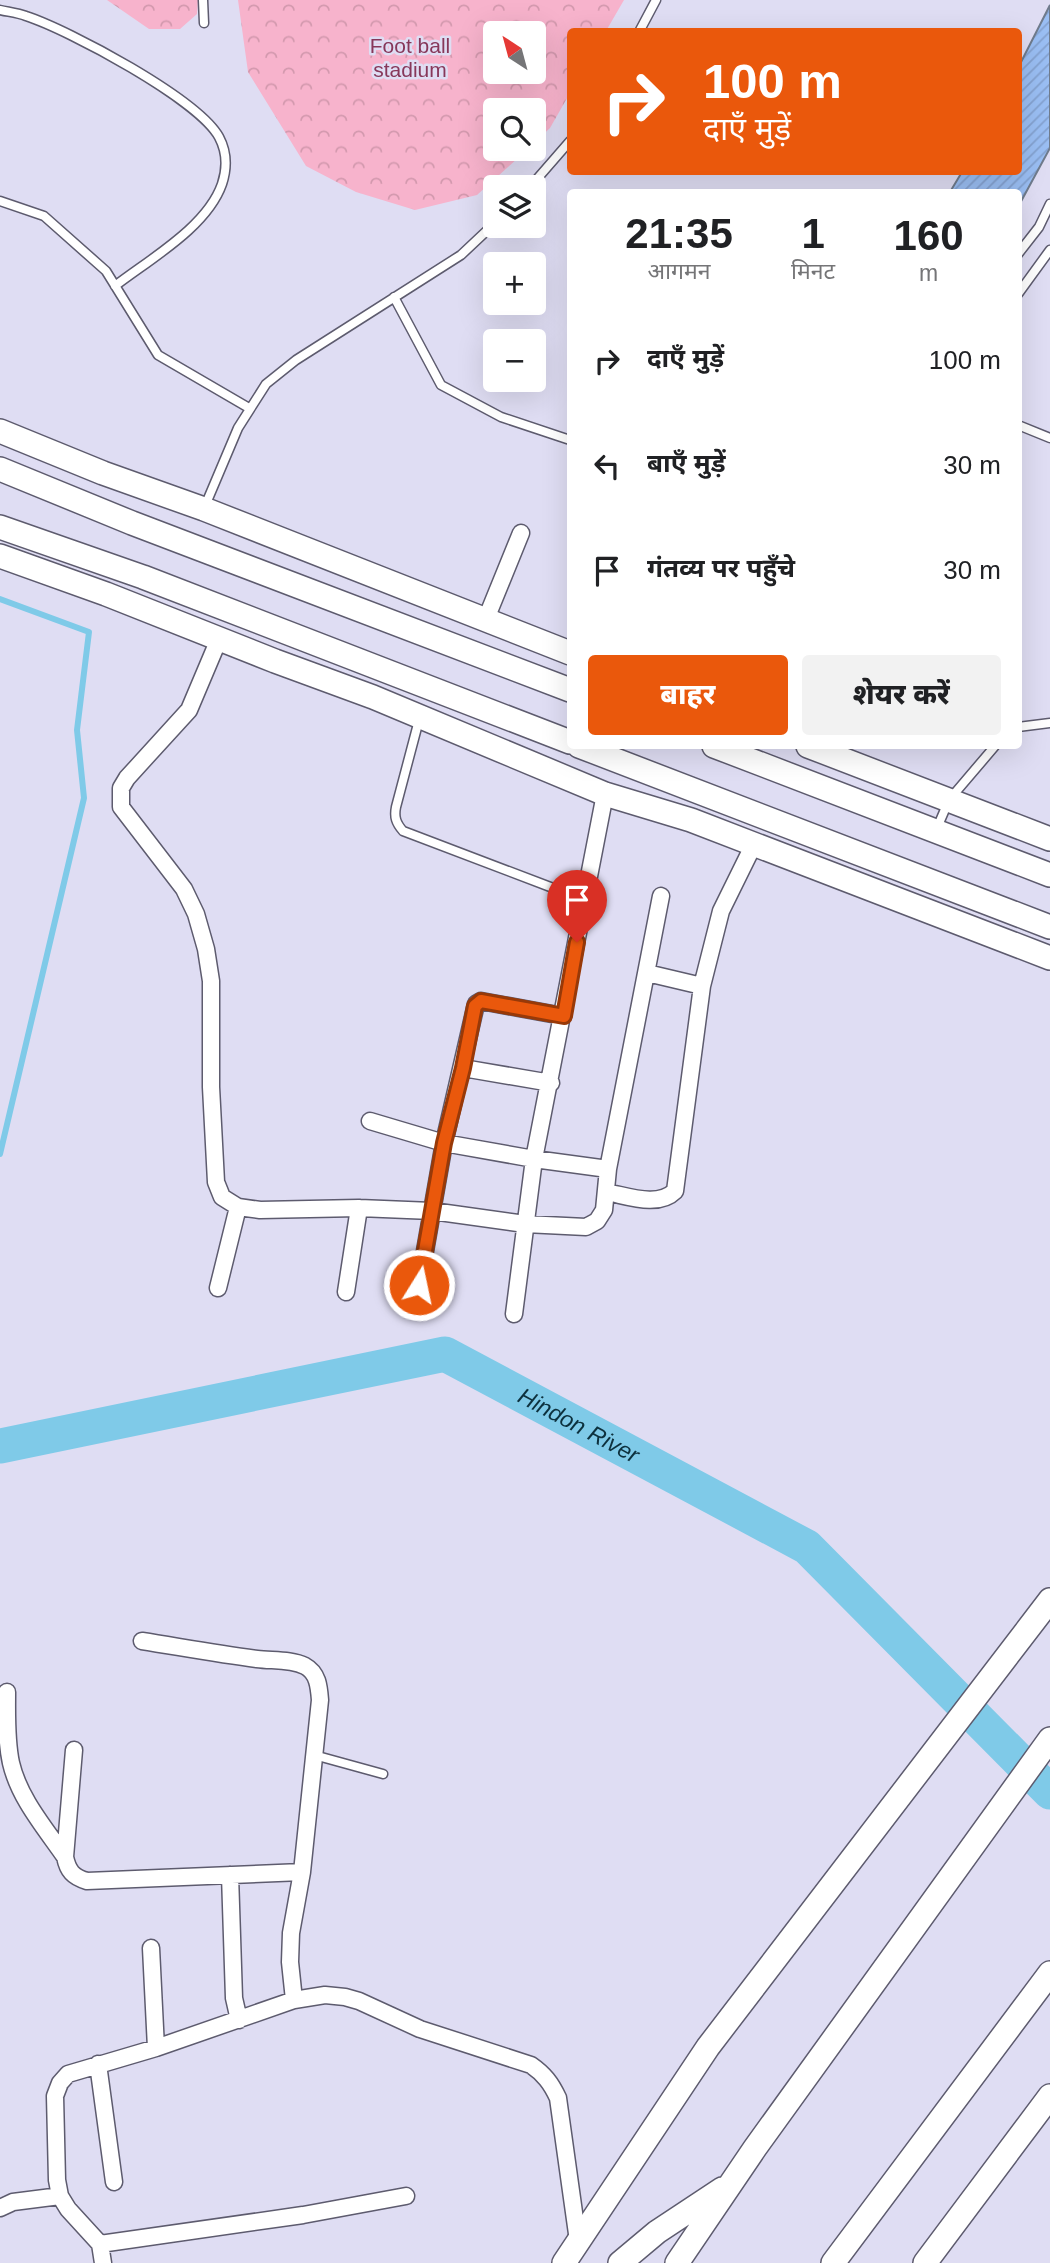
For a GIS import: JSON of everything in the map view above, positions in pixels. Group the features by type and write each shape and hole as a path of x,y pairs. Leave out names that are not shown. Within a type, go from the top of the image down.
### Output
{"street":[{"path":"0,431 567,652"},
{"path":"0,469 132,523 567,689"},
{"path":"0,527 74,551 567,741"},
{"path":"485,619 521,533"},
{"path":"0,556 106,594 420,717 605,794 691,820 1050,958"},
{"path":"323,595 338,561"},
{"path":"219,639 189,710 127,778 121,788 120,797 121,807 127,818 169,867 196,914 206,949 211,981 211,1087 216,1182 222,1197 238,1207 260,1210 359,1208 432,1211 525,1224 586,1227 597,1220 604,1210 608,1169 661,896"},
{"path":"587,749 1050,927"},
{"path":"722,749 1050,875"},
{"path":"816,749 1050,839"},
{"path":"514,1314 534,1159 551,1083 605,794"},
{"path":"606,1192 658,1201 668,1198 675,1191 693,1072 702,986 721,911 754,844"},
{"path":"647,973 702,986"},
{"path":"419,1285 444,1143 475,1006 479,1001 564,1016"},
{"path":"463,1068 551,1083"},
{"path":"370,1121 444,1143 608,1169"},
{"path":"218,1288 238,1207"},
{"path":"346,1292 359,1208"},
{"path":"564,2263 708,2047 1049,1601"},
{"path":"142,1641 259,1660 294,1662 307,1667 315,1675 319,1686 314,1755 302,1872 291,1933 290,1962 294,2000"},
{"path":"7,1692 8,1748 16,1780 30,1807 65,1857"},
{"path":"677,2263 755,2148 1050,1740"},
{"path":"74,1750 65,1857 68,1869 76,1878 87,1881 302,1872"},
{"path":"230,1875 233,1987 239,2020"},
{"path":"151,1948 156,2048"},
{"path":"833,2263 1050,1973"},
{"path":"103,2263 100,2244 68,2209 60,2196 57,2180 55,2096 60,2083 68,2074 156,2048 294,2000 325,1995 345,1997 420,2029 531,2065 542,2072 558,2098 578,2241"},
{"path":"99,2064 114,2182"},
{"path":"925,2263 1050,2096"},
{"path":"620,2263 657,2232 731,2183"},
{"path":"0,2208 13,2202 60,2196"},
{"path":"100,2244 303,2215 406,2196"}],"lane":[{"path":"203,0 204,23"},
{"path":"641,28 656,0"},
{"path":"0,10 26,16 60,30 164,88 191,107 219,136 226,156 223,183 212,205 189,229 115,286"},
{"path":"540,175 567,144"},
{"path":"0,201 44,216 106,271 158,355 249,408"},
{"path":"1022,249 1039,227 1050,205"},
{"path":"204,509 238,428 266,384 296,360 461,255 483,234"},
{"path":"1022,288 1050,250"},
{"path":"394,298 441,385 501,417 567,439"},
{"path":"1022,427 1050,438"},
{"path":"420,717 394,816 398,825 403,831 553,888"},
{"path":"1022,726 1038,722 1050,723"},
{"path":"936,831 949,800 992,749"},
{"path":"314,1755 383,1774"}],"green space":[{"path":"107,0 198,0 197,14 180,29 149,29"},
{"name":"Foot ball stadium","path":"238,0 624,0 608,28 567,28 567,98 546,132 546,98 483,98 483,161 515,161 499,175 483,175 483,190 477,195 415,210 356,192 306,166 248,72"}],"building":[{"path":"1050,5 1050,148 1022,200 1022,189 952,189 960,175 1022,175 1022,60"}],"waterway":[{"path":"0,599 89,632 77,730 84,798 0,1154"},
{"name":"Hindon River","path":"0,1446 445,1354 807,1547 1050,1792"}],"route":[{"path":"419,1285 444,1143 475,1006 481,1001 564,1016 577,942"}]}
